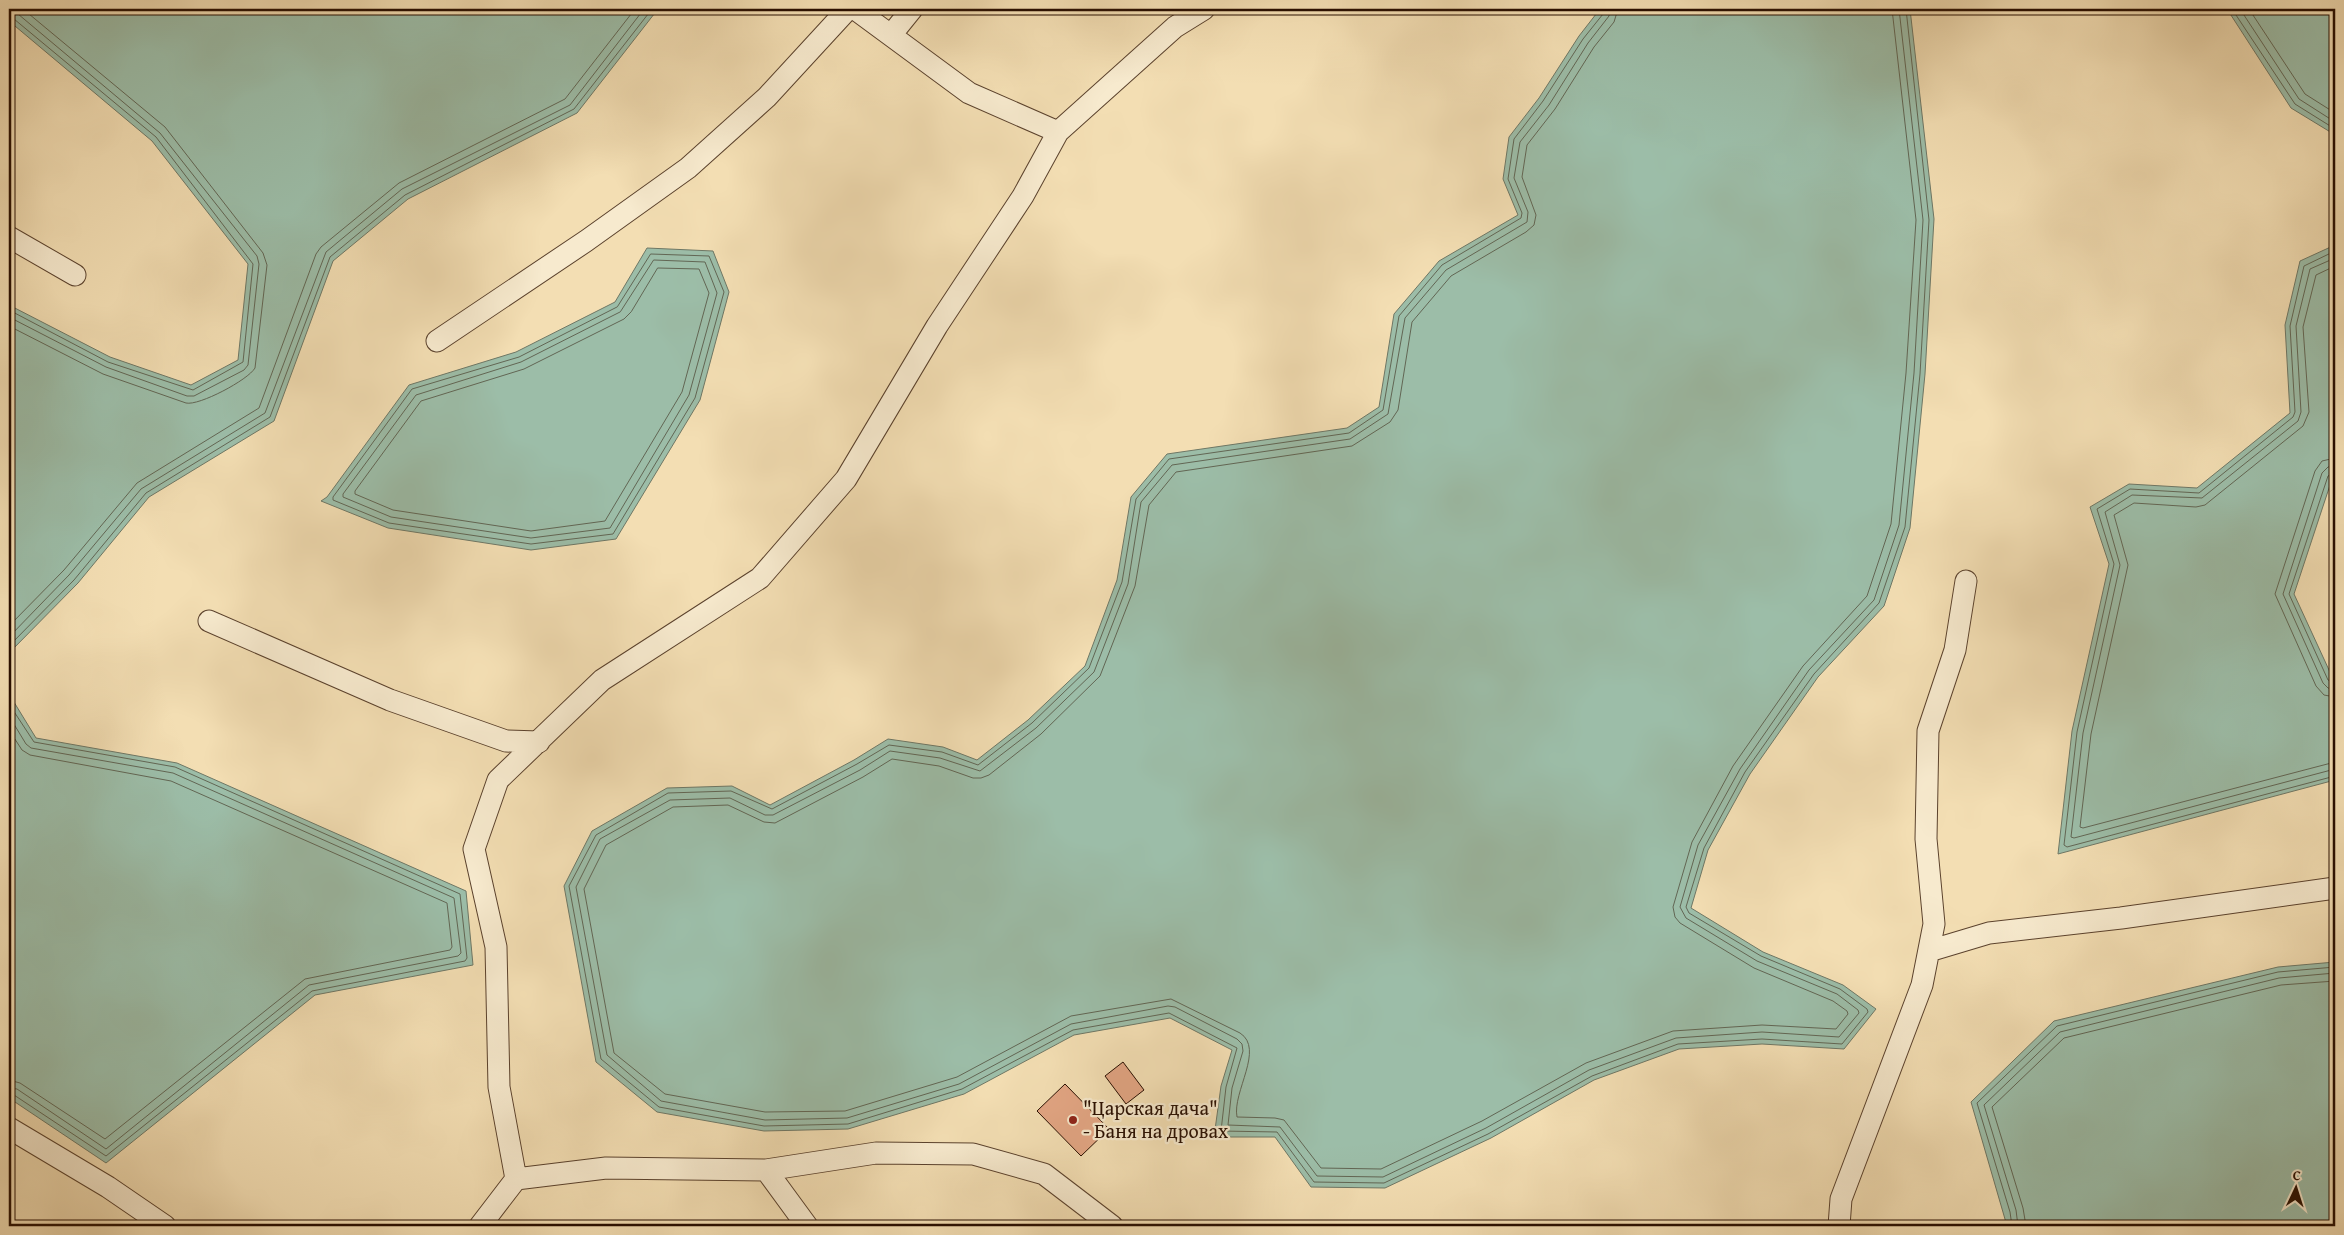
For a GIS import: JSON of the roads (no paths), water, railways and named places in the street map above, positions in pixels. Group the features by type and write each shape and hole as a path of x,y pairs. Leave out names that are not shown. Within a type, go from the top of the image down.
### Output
{"lane":[{"path":"437,341 586,241 688,168 767,97 848,9"},
{"path":"855,9 969,93 1058,132"},
{"path":"891,35 912,9"},
{"path":"490,1222 516,1179 499,1087 496,947 474,849 498,780 602,680 760,578 846,479 937,326 1023,196 1058,132 1176,27 1204,9"},
{"path":"9,236 75,275"},
{"path":"1839,1226 1841,1199 1922,985 1929,951 1934,924 1926,839 1928,731 1955,650 1966,581"},
{"path":"209,621 390,700 506,741 539,742"},
{"path":"1929,951 1989,933 2120,918 2335,888"},
{"path":"9,1128 108,1187 165,1226"},
{"path":"516,1179 606,1168 766,1170 876,1152 973,1154 1044,1174 1112,1226"},
{"path":"766,1170 807,1226"}],"water":[{"path":"9,9 658,9 577,113 408,199 333,261 274,421 149,497 78,583 9,653 9,305 110,357 191,385 238,360 248,264 152,141 9,21"},
{"path":"1600,9 1910,9 1934,219 1925,374 1910,528 1884,606 1818,677 1750,774 1708,850 1691,908 1763,952 1843,985 1876,1009 1844,1049 1762,1044 1679,1049 1594,1080 1491,1138 1385,1188 1311,1187 1275,1137 1214,1137 1221,1086 1232,1050 1170,1018 1074,1035 964,1094 848,1129 764,1131 657,1112 596,1062 564,886 592,831 667,788 732,786 770,805 854,760 888,739 943,747 977,760 1028,720 1085,666 1117,580 1131,497 1167,454 1347,428 1379,407 1394,314 1439,261 1518,215 1503,179 1509,137 1539,98 1579,36"},
{"path":"2227,9 2335,9 2335,142 2332,133 2291,108"},
{"path":"2335,245 2335,470 2294,594 2335,683 2335,780 2058,854 2072,731 2109,564 2090,507 2129,484 2197,488 2290,413 2285,325 2300,261"},
{"path":"647,248 713,251 729,292 700,400 616,539 531,550 388,528 321,501 327,497 409,385 516,352 615,302"},
{"path":"9,694 36,738 177,763 466,891 473,965 315,995 106,1163 9,1098"},
{"path":"2335,962 2335,1226 2007,1226 1971,1102 2054,1021 2278,967"}],"place":[{"name":"\"Царская дача\" - Баня на дровах","path":"1073,1120"}]}
